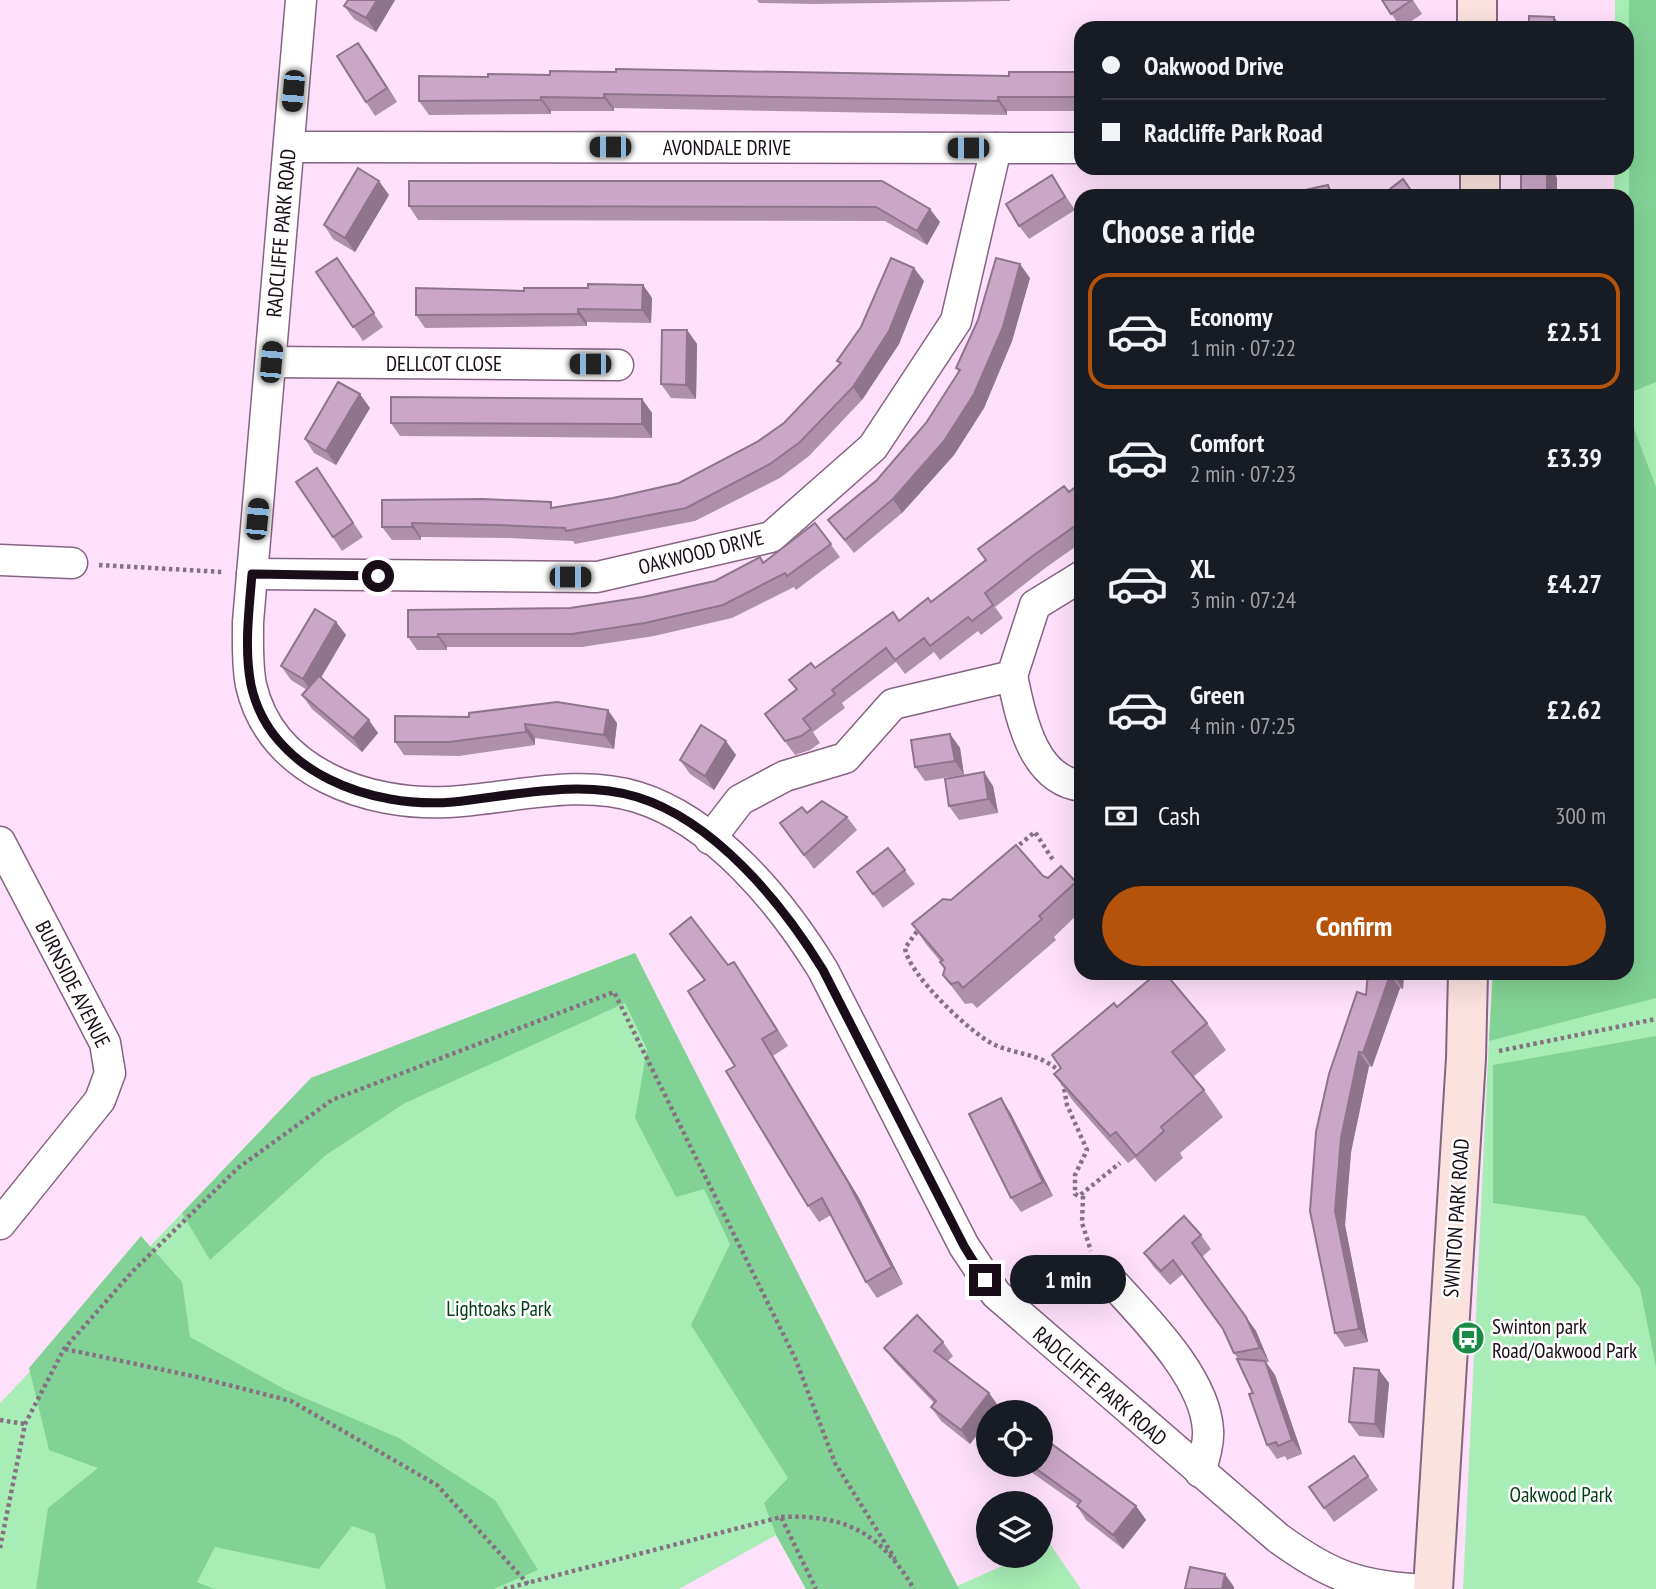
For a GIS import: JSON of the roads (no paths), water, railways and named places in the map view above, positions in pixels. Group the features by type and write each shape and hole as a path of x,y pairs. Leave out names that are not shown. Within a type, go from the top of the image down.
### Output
{"street":[{"name":"RADCLIFFE PARK ROAD","path":"301,0 248,622 252,687 263,716 281,744 317,774 372,795 425,802 574,790 615,792 666,808 710,839 756,880 802,935 823,970 964,1246 985,1280 1008,1307 1278,1538 1320,1568 1370,1584 1412,1589"},
{"path":"1476,0 1477,21"},
{"name":"AVONDALE DRIVE","path":"289,147 1074,148"},
{"name":"OAKWOOD DRIVE","path":"252,574 597,577 771,537 873,447 956,321 996,148"},
{"name":"DELLCOT CLOSE","path":"271,362 618,365"},
{"path":"0,560 72,563"},
{"path":"1074,581 1035,605 1012,676 1022,724 1048,772 1074,783"},
{"path":"710,839 740,800 785,776 845,758 893,704 1012,676"},
{"name":"BURNSIDE AVENUE","path":"0,842 105,1043 110,1073 100,1100 0,1224"},
{"name":"SWINTON PARK ROAD","path":"1433,1589 1466,1058 1468,980"},
{"path":"1106,1275 1179,1360 1200,1400 1209,1430 1200,1472"}],"place":[{"name":"Swinton park Road/Oakwood Park","path":"1468,1338"}],"park label":[{"name":"Lightoaks Park","path":"499,1308"},
{"name":"Oakwood Park","path":"1561,1494"}]}
